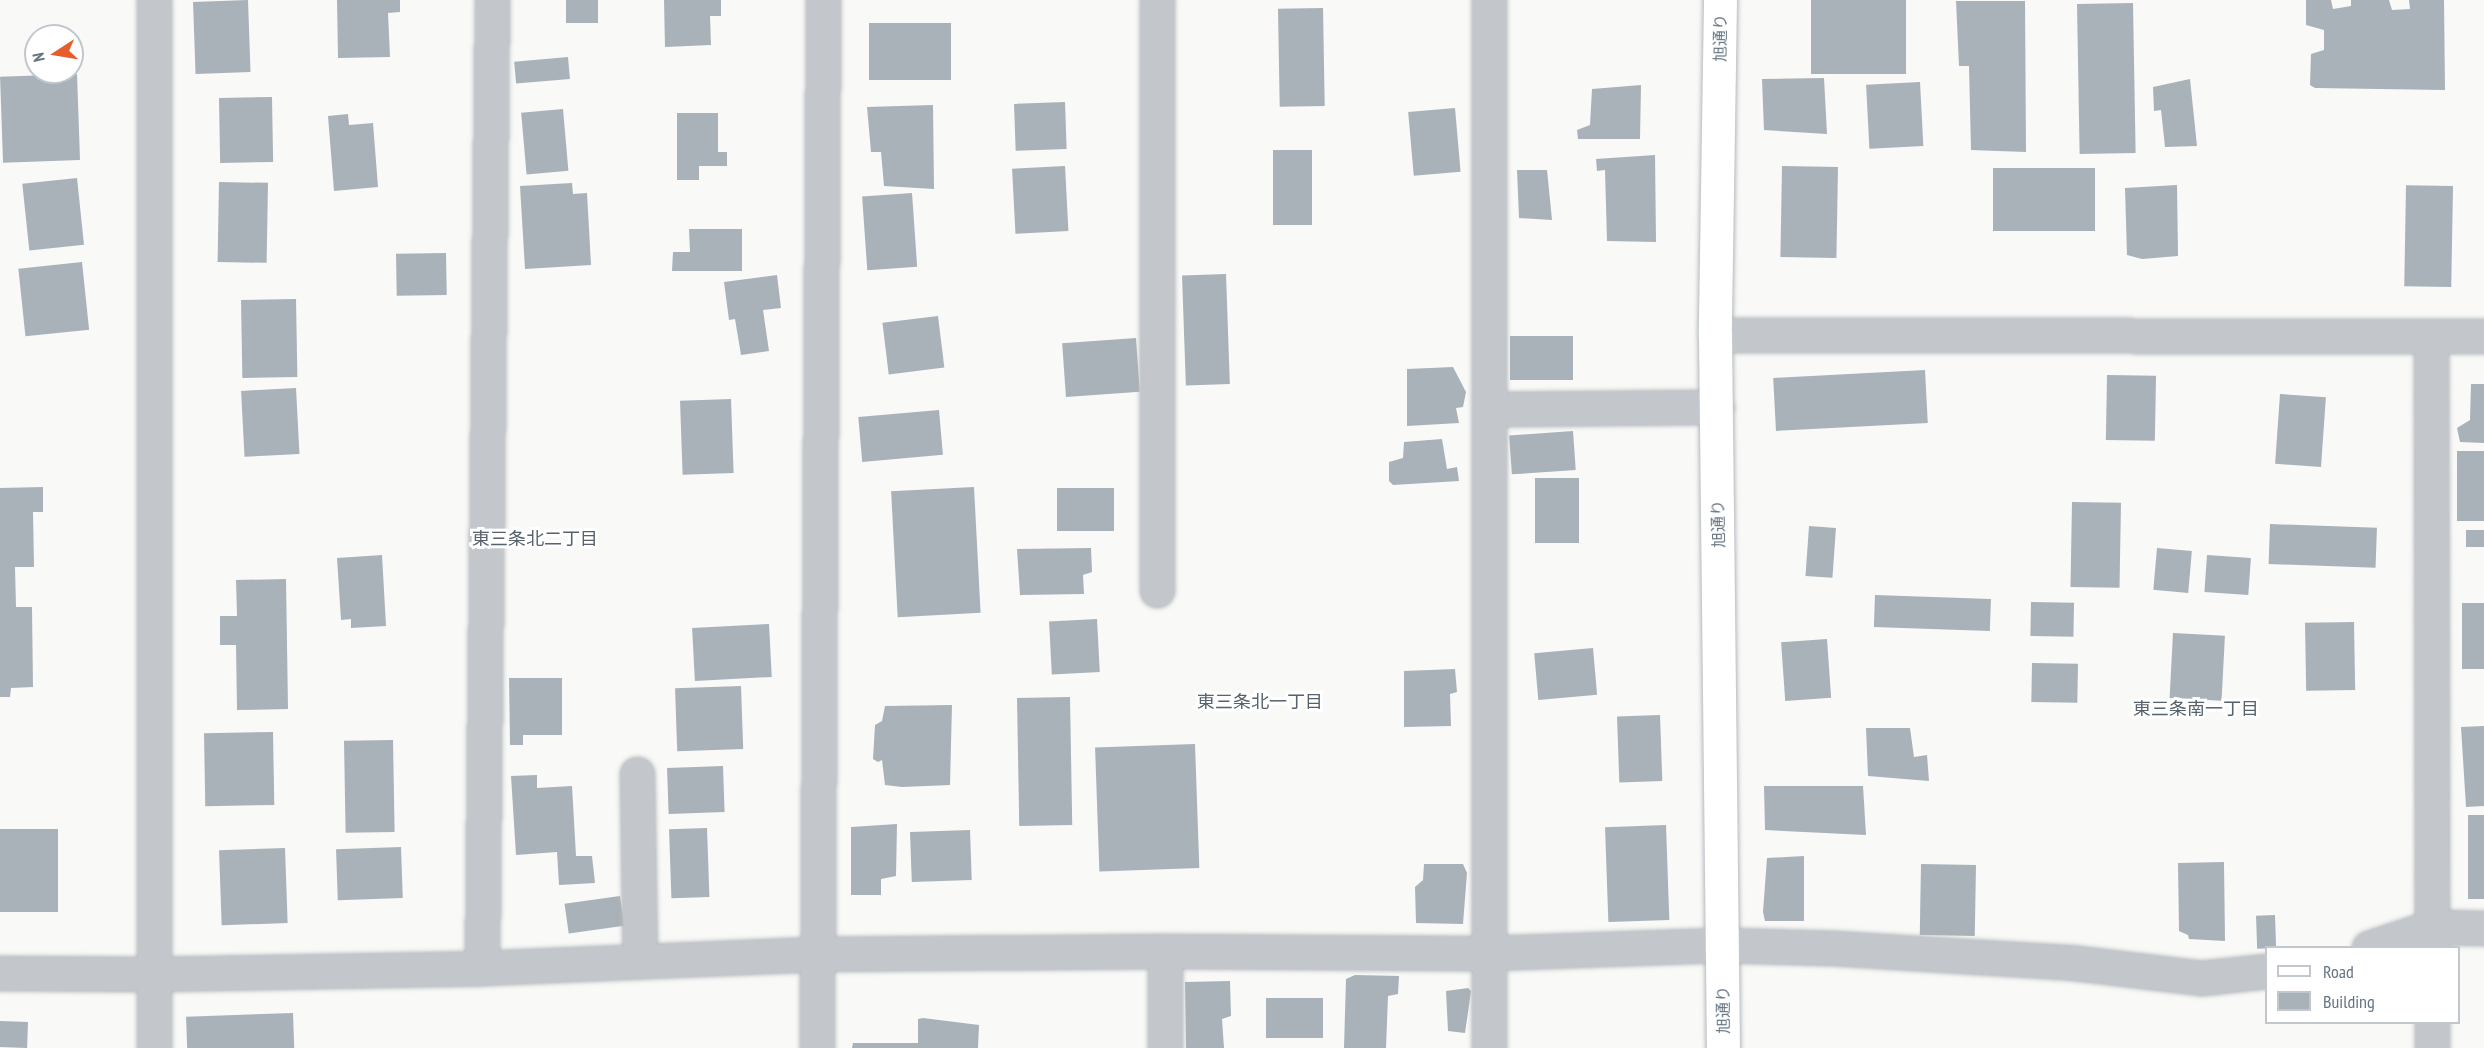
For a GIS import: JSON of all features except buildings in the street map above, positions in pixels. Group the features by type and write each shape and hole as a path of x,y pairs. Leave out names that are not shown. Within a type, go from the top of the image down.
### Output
{"street":[{"path":"153,0 154,1048"},
{"path":"482,968 492,0"},
{"path":"817,1048 823,0"},
{"path":"1156,0 1157,590"},
{"path":"1489,0 1489,1048"},
{"name":"旭通り","path":"1720,0 1716,335 1723,1048"},
{"path":"1716,335 2484,336"},
{"path":"2431,336 2432,937"},
{"path":"1489,409 1717,407"},
{"path":"637,774 640,961"},
{"path":"2380,946 2484,928"},
{"path":"0,973 153,974 482,968 817,954 1165,951 1489,954 1722,945 1833,948 2076,963 2201,978 2265,970"},
{"path":"1165,951 1165,1048"},
{"path":"2432,1024 2432,1048"}],"district":[{"name":"東三条北二丁目","path":"535,539"},
{"name":"東三条北一丁目","path":"1260,702"},
{"name":"東三条南一丁目","path":"2196,709"}]}
